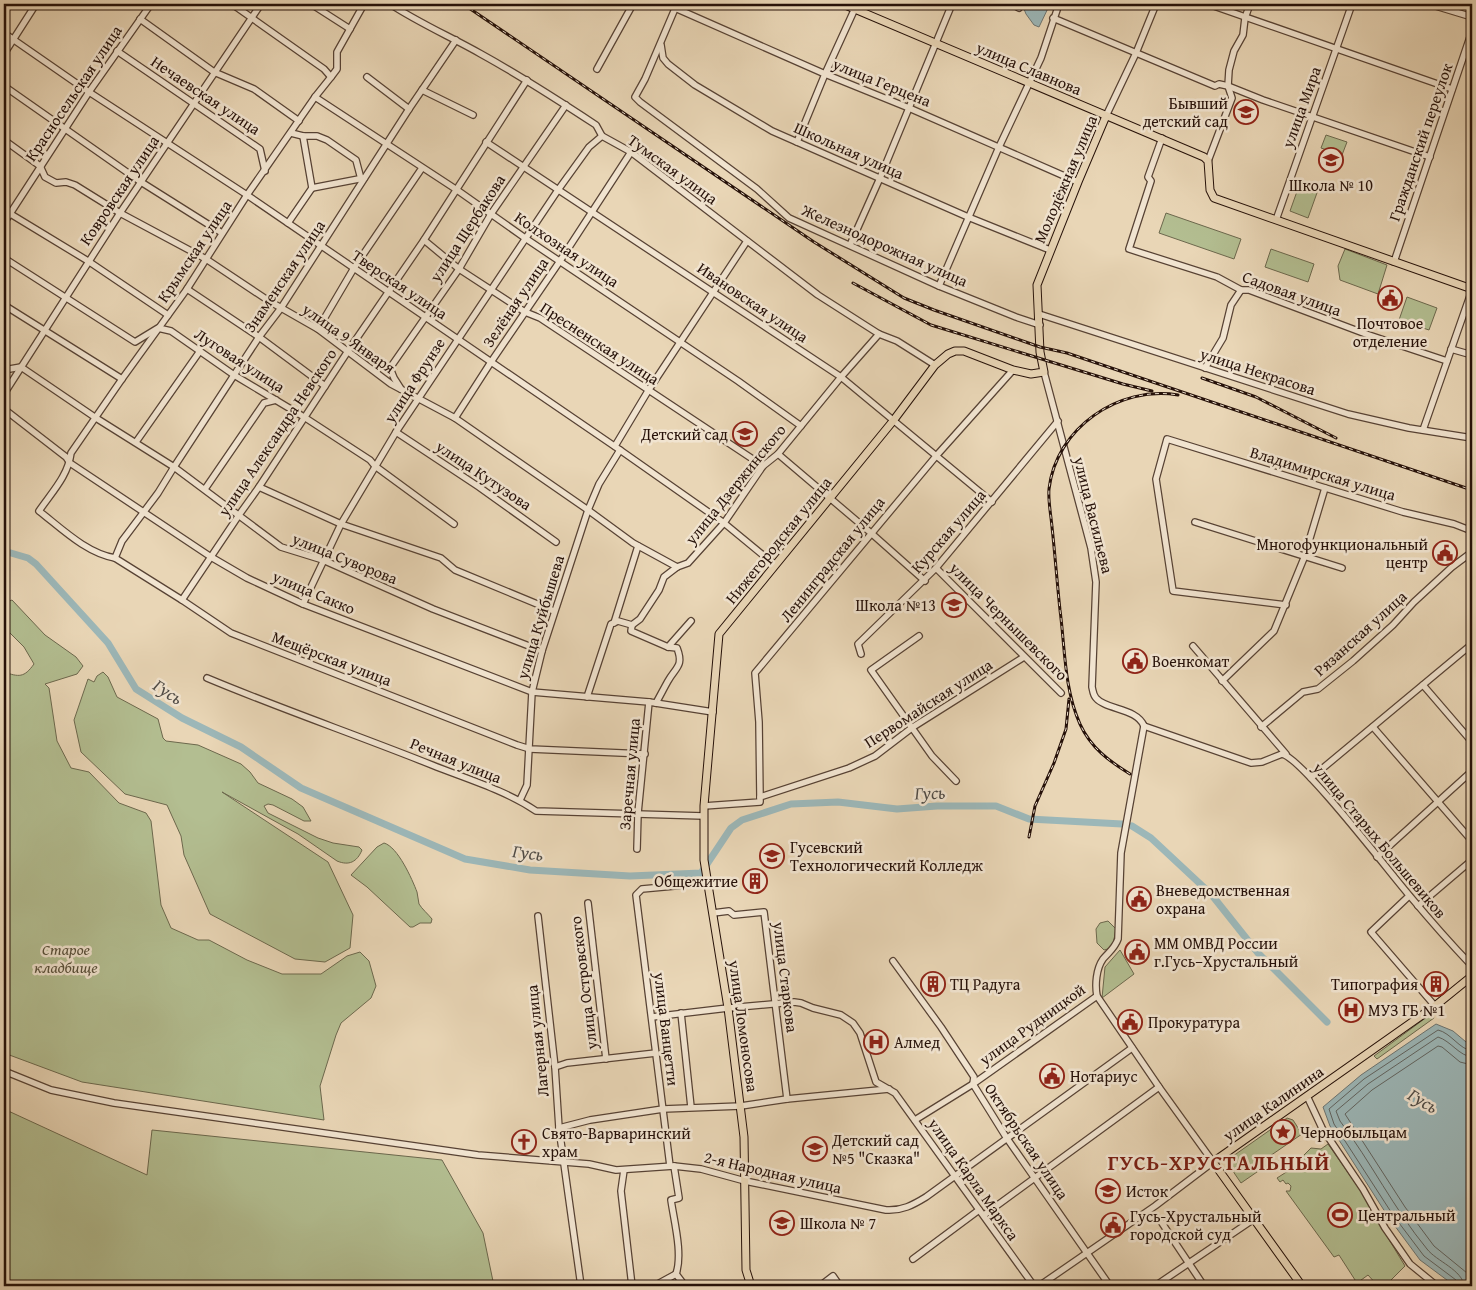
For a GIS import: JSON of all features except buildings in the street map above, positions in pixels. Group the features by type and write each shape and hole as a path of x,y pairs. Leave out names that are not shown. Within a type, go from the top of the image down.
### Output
{"main road":[{"name":"улица Славнова","path":"843,4 856,6 936,44 1162,138 1206,159"},
{"name":"Молодёжная улица","path":"1044,372 1040,352 1037,285 1106,116"},
{"path":"1206,159 1210,190 1214,198 1472,289"},
{"name":"Нижегородская улица","path":"706,880 704,806 719,634 894,421 936,366 948,354 955,351 964,351 1013,370 1031,374 1044,372"},
{"name":"улица Ломоносова","path":"706,880 728,1008 741,1106 744,1137 746,1270 751,1286"},
{"name":"улица Калинина","path":"1213,1162 1435,1006 1472,976"},
{"path":"1213,1162 1302,1286"}],"street":[{"path":"4,54 36,4"},
{"name":"Красносельская улица","path":"4,223 7,212 151,4"},
{"path":"232,4 324,69 331,77"},
{"name":"Ковровская улица","path":"4,394 88,261 261,4"},
{"path":"311,4 350,29"},
{"name":"Крымская улица","path":"39,511 66,474 70,464 71,453 187,289 247,195 331,77 336,69 337,52 364,4"},
{"name":"Тумская улица","path":"390,4 527,80 566,105 596,125 602,136 631,152 818,295 879,334 897,341 936,366"},
{"path":"597,69 633,4"},
{"name":"улица Герцена","path":"666,4 676,6 825,74 909,108 1078,182"},
{"path":"850,245 880,178 952,4"},
{"path":"1012,4 1019,8"},
{"path":"939,286 998,147 1041,58 1059,4"},
{"name":"Молодёжная улица","path":"1106,116 1136,53 1156,4"},
{"path":"1208,4 1452,89"},
{"path":"1206,159 1232,98 1228,86 1229,70 1234,51 1243,35 1245,18 1250,4"},
{"name":"улица Мира","path":"1276,220 1311,116 1352,4"},
{"path":"1429,4 1472,18"},
{"path":"661,44 676,6"},
{"path":"797,142 856,6"},
{"path":"1053,18 1215,86 1219,84 1228,86 1430,157"},
{"path":"140,19 214,72 254,89 299,121"},
{"name":"Гражданский переулок","path":"1394,262 1472,31"},
{"name":"Тверская улица","path":"4,33 89,92 247,195 618,448 724,523 775,565"},
{"name":"Знаменская улица","path":"115,558 122,541 158,493 234,375 321,247 363,178 456,40"},
{"name":"Железнодорожная улица","path":"661,44 635,97 757,189 790,218 939,286 1040,325"},
{"name":"Школьная улица","path":"661,44 663,58 668,64 695,85 772,131 968,217 1050,250"},
{"name":"Нечаевская улица","path":"117,51 260,148 265,171"},
{"path":"367,77 409,109"},
{"name":"улица Александра Невского","path":"182,600 348,351 389,293 527,80"},
{"path":"4,86 142,182 222,232"},
{"path":"422,90 473,115"},
{"name":"Колхозная улица","path":"315,97 457,190 801,426"},
{"name":"улица Щербакова","path":"403,390 394,378 390,368 459,269 491,214 566,105"},
{"path":"290,133 303,136 317,136 327,140 356,160 363,178 312,188"},
{"path":"288,223 312,188 303,136"},
{"name":"улица Фрунзе","path":"303,604 341,524 374,466 558,190 589,147 602,136"},
{"name":"Садовая улица","path":"1162,138 1148,176 1151,181 1129,248 1217,277 1241,290 1249,290 1366,334 1447,361"},
{"name":"улица 9 Января","path":"4,140 40,166 46,177 56,183 66,182 75,185 120,213 206,259 281,308 318,329 390,384 455,418 638,546 677,567"},
{"name":"Ивановская улица","path":"486,142 841,377 992,502"},
{"name":"Зелёная улица","path":"455,418 631,152"},
{"path":"318,329 354,268 422,168"},
{"path":"7,212 88,261 168,315"},
{"name":"Пресненская улица","path":"424,240 459,269 524,312 540,318 763,466"},
{"name":"улица Куйбышева","path":"520,800 527,785 532,692 554,611 588,510 648,390 747,240"},
{"path":"4,258 135,342 158,328"},
{"path":"187,289 326,386"},
{"path":"1423,430 1472,289"},
{"path":"1205,368 1223,338 1229,310 1241,290"},
{"path":"4,305 122,379"},
{"name":"улица Некрасова","path":"1039,314 1348,414 1472,438"},
{"name":"Луговая улица","path":"158,328 171,331 234,375 370,460 374,466 454,524"},
{"name":"улица Дзержинского","path":"632,625 640,619 659,590 664,577 677,567 688,563 724,523 763,466 778,454 879,334"},
{"path":"1451,349 1472,356"},
{"path":"136,442 200,351"},
{"path":"4,370 21,368"},
{"name":"улица Суворова","path":"21,368 174,467 281,547 323,560 433,609 542,651"},
{"name":"Ленинградская улица","path":"760,797 759,722 755,673 871,532 1013,370"},
{"name":"улица Васильева","path":"1044,372 1058,421 1063,449 1077,492 1095,568 1092,687 1094,694 1100,701 1136,716 1143,722 1144,726"},
{"path":"205,489 264,403 276,400"},
{"name":"улица Сакко","path":"4,408 66,457 70,464 211,557 247,578 303,604 532,692 649,702 712,712"},
{"name":"Курская улица","path":"860,654 858,644 925,581 1058,421"},
{"name":"улица Кутузова","path":"396,432 556,542"},
{"name":"Владимирская улица","path":"1286,605 1174,591 1156,478 1167,438 1403,512 1454,524 1472,531"},
{"path":"778,454 871,532 925,581"},
{"path":"259,487 341,524 441,558 456,570 554,611"},
{"path":"1222,681 1274,631 1304,558 1325,488"},
{"name":"Мещёрская улица","path":"39,511 70,535 102,556 115,558 231,633 500,737 517,746 530,749 645,754"},
{"path":"1195,522 1304,558 1342,568"},
{"path":"587,697 611,624 614,622 638,546"},
{"name":"Рязанская улица","path":"1262,726 1303,692 1318,689 1354,661 1393,626 1414,602 1452,567 1472,552"},
{"name":"улица Чернышевского","path":"936,568 1061,694"},
{"path":"614,622 618,621 632,625 631,631 668,647 677,648 681,657 679,667 669,679 656,703"},
{"path":"668,647 691,621"},
{"path":"919,636 871,670 932,756 956,781"},
{"path":"1311,778 1472,644"},
{"name":"улица Старых Большевиков","path":"1193,646 1286,755 1311,778 1409,896 1472,966"},
{"name":"Первомайская улица","path":"704,806 760,802 760,797 849,768 875,756 913,728 1024,656"},
{"name":"Речная улица","path":"207,678 520,800 536,811 704,816"},
{"path":"1423,685 1472,742"},
{"name":"Заречная улица","path":"637,849 638,813 649,702"},
{"path":"1144,726 1251,763 1262,762 1282,754 1286,755"},
{"name":"улица Рудницкой","path":"915,1120 972,1084 1097,996 1097,981 1101,962 1113,950 1118,939 1122,853 1144,726"},
{"path":"1373,727 1472,841"},
{"path":"1377,856 1472,771"},
{"path":"1418,906 1472,860"},
{"name":"улица Ванцетти","path":"676,1274 679,1265 678,1249 671,1200 679,1198 663,1109 636,895 642,889 706,880"},
{"path":"1409,896 1371,932 1435,1006"},
{"name":"улица Островского","path":"588,903 606,1059"},
{"name":"улица Старкова","path":"712,913 729,911 734,915 764,912 787,1099"},
{"name":"Лагерная улица","path":"538,916 555,1067 559,1128 581,1286"},
{"name":"Октябрьская улица","path":"893,961 941,1027 974,1077 972,1084 1006,1137 1110,1286"},
{"path":"1097,996 1213,1162"},
{"name":"улица Карла Маркса","path":"652,1017 775,1003 800,1003 846,1017 860,1033 876,1082 895,1093 1034,1286"},
{"path":"681,1013 691,1107"},
{"path":"955,1176 1006,1137 1132,1048"},
{"path":"555,1067 567,1063 656,1053"},
{"name":"2-я Народная улица","path":"4,1071 51,1090 114,1103 460,1153 589,1164 624,1170 672,1166 701,1169 745,1181 886,1210 898,1211 914,1204 955,1176"},
{"path":"913,1259 1034,1178 1159,1087"},
{"path":"559,1128 590,1120 663,1109 741,1106 787,1099 889,1089"},
{"path":"1307,1096 1322,1128 1364,1189 1385,1228 1410,1264 1437,1286"},
{"name":"улица Калинина","path":"1038,1286 1213,1162"},
{"path":"624,1170 621,1191 632,1286"},
{"path":"1155,1286 1254,1218"},
{"path":"1160,1220 1204,1286"},
{"path":"654,1286 676,1274 685,1286"},
{"path":"820,1286 833,1276 840,1286"}],"green space":[{"path":"1326,135 1347,142 1342,155 1321,148"},
{"path":"1300,183 1318,190 1308,218 1290,211"},
{"path":"1166,213 1241,239 1234,259 1159,233"},
{"path":"1271,249 1314,264 1308,282 1265,267"},
{"path":"1345,249 1387,265 1378,294 1340,280 1338,266"},
{"path":"1407,297 1437,308 1429,330 1399,320"},
{"name":"Старое кладбище","path":"12,600 45,635 76,657 83,666 77,674 45,684 49,688 57,741 71,768 89,772 119,803 146,813 151,821 161,905 171,928 198,940 209,940 247,960 282,974 321,974 347,956 360,952 369,961 376,986 371,998 341,1023 336,1035 320,1086 324,1120 82,1082 4,1053 4,672 21,675 27,672 34,664 24,647 4,627 4,603"},
{"path":"103,672 108,677 117,697 158,719 163,738 166,741 198,745 241,764 258,783 292,799 303,807 311,821 304,821 268,804 264,806 268,813 318,838 333,843 359,847 362,850 352,862 337,861 298,834 222,792 328,862 353,915 350,948 325,962 295,959 210,914 184,855 181,836 167,805 125,794 81,752 74,720 88,679 94,682 97,676"},
{"path":"384,843 394,851 404,864 417,892 419,904 432,919 431,923 420,923 410,927 367,887 351,875 377,847"},
{"path":"1108,921 1116,929 1113,944 1104,950 1097,943 1096,929 1100,923"},
{"path":"1120,950 1134,974 1102,998 1105,967"},
{"path":"1431,1014 1434,1018 1377,1059 1374,1056"},
{"path":"4,1109 147,1175 152,1130 442,1160 483,1233 494,1286 4,1286"},
{"path":"1287,1118 1293,1120 1302,1134 1267,1158 1270,1163 1241,1183 1226,1161"},
{"name":"Центральный","path":"1328,1144 1372,1207 1379,1223 1405,1266 1385,1286 1378,1286 1368,1275 1357,1283 1339,1255 1334,1257 1286,1191 1290,1191 1291,1186 1283,1180 1280,1182 1277,1178 1288,1171 1311,1148 1321,1149"}],"water":[{"path":"1022,4 1050,4 1039,27 1034,25"},
{"path":"1436,1024 1453,1031 1472,1047 1472,1286 1455,1286 1420,1260 1389,1218 1330,1126 1323,1107 1361,1075"}],"waterway":[{"name":"Гусь","path":"4,551 28,558 36,564 108,643 136,689 182,718 241,747 301,788 465,859 530,870 630,876 701,873 731,828 742,820 791,804 838,802 897,809 937,806 996,806 1029,819 1122,824"},
{"name":"Гусь","path":"1132,826 1151,838 1211,894 1258,953 1327,1022"}],"railway":[{"path":"463,4 814,242 904,298 1040,347 1067,353 1472,490"},
{"path":"853,283 931,325 1123,384 1152,391"},
{"path":"1202,378 1256,397 1336,438"},
{"path":"1130,774 1108,759 1084,733 1071,697 1066,668 1049,489 1054,467 1064,447 1077,430 1094,415 1113,404 1134,397 1156,394 1178,395"},
{"path":"1029,837 1035,806 1054,763 1066,729 1069,699"}],"place":[{"name":"Бывший детский сад","path":"1246,112"},
{"name":"Школа № 10","path":"1331,160"},
{"name":"Почтовое отделение","path":"1390,298"},
{"name":"Детский сад","path":"745,434"},
{"name":"Многофункциональный центр","path":"1445,553"},
{"name":"Школа №13","path":"954,605"},
{"name":"Военкомат","path":"1135,661"},
{"name":"Гусевский Технологический Колледж","path":"772,856"},
{"name":"Общежитие","path":"755,881"},
{"name":"Вневедомственная охрана","path":"1139,899"},
{"name":"ММ ОМВД России г.Гусь–Хрустальный","path":"1137,952"},
{"name":"ТЦ Радуга","path":"933,984"},
{"name":"Типография","path":"1436,984"},
{"name":"МУЗ ГБ №1","path":"1351,1010"},
{"name":"Прокуратура","path":"1130,1022"},
{"name":"Алмед","path":"876,1042"},
{"name":"Нотариус","path":"1052,1076"},
{"name":"Чернобыльцам","path":"1283,1132"},
{"name":"Свято-Варваринский храм","path":"524,1142"},
{"name":"Детский сад №5 \"Сказка\"","path":"815,1149"},
{"name":"Исток","path":"1108,1191"},
{"name":"Центральный","path":"1340,1215"},
{"name":"Школа № 7","path":"782,1223"},
{"name":"Гусь-Хрустальный городской суд","path":"1113,1225"}],"district":[{"name":"ГУСЬ-ХРУСТАЛЬНЫЙ","path":"1219,1163"}]}
